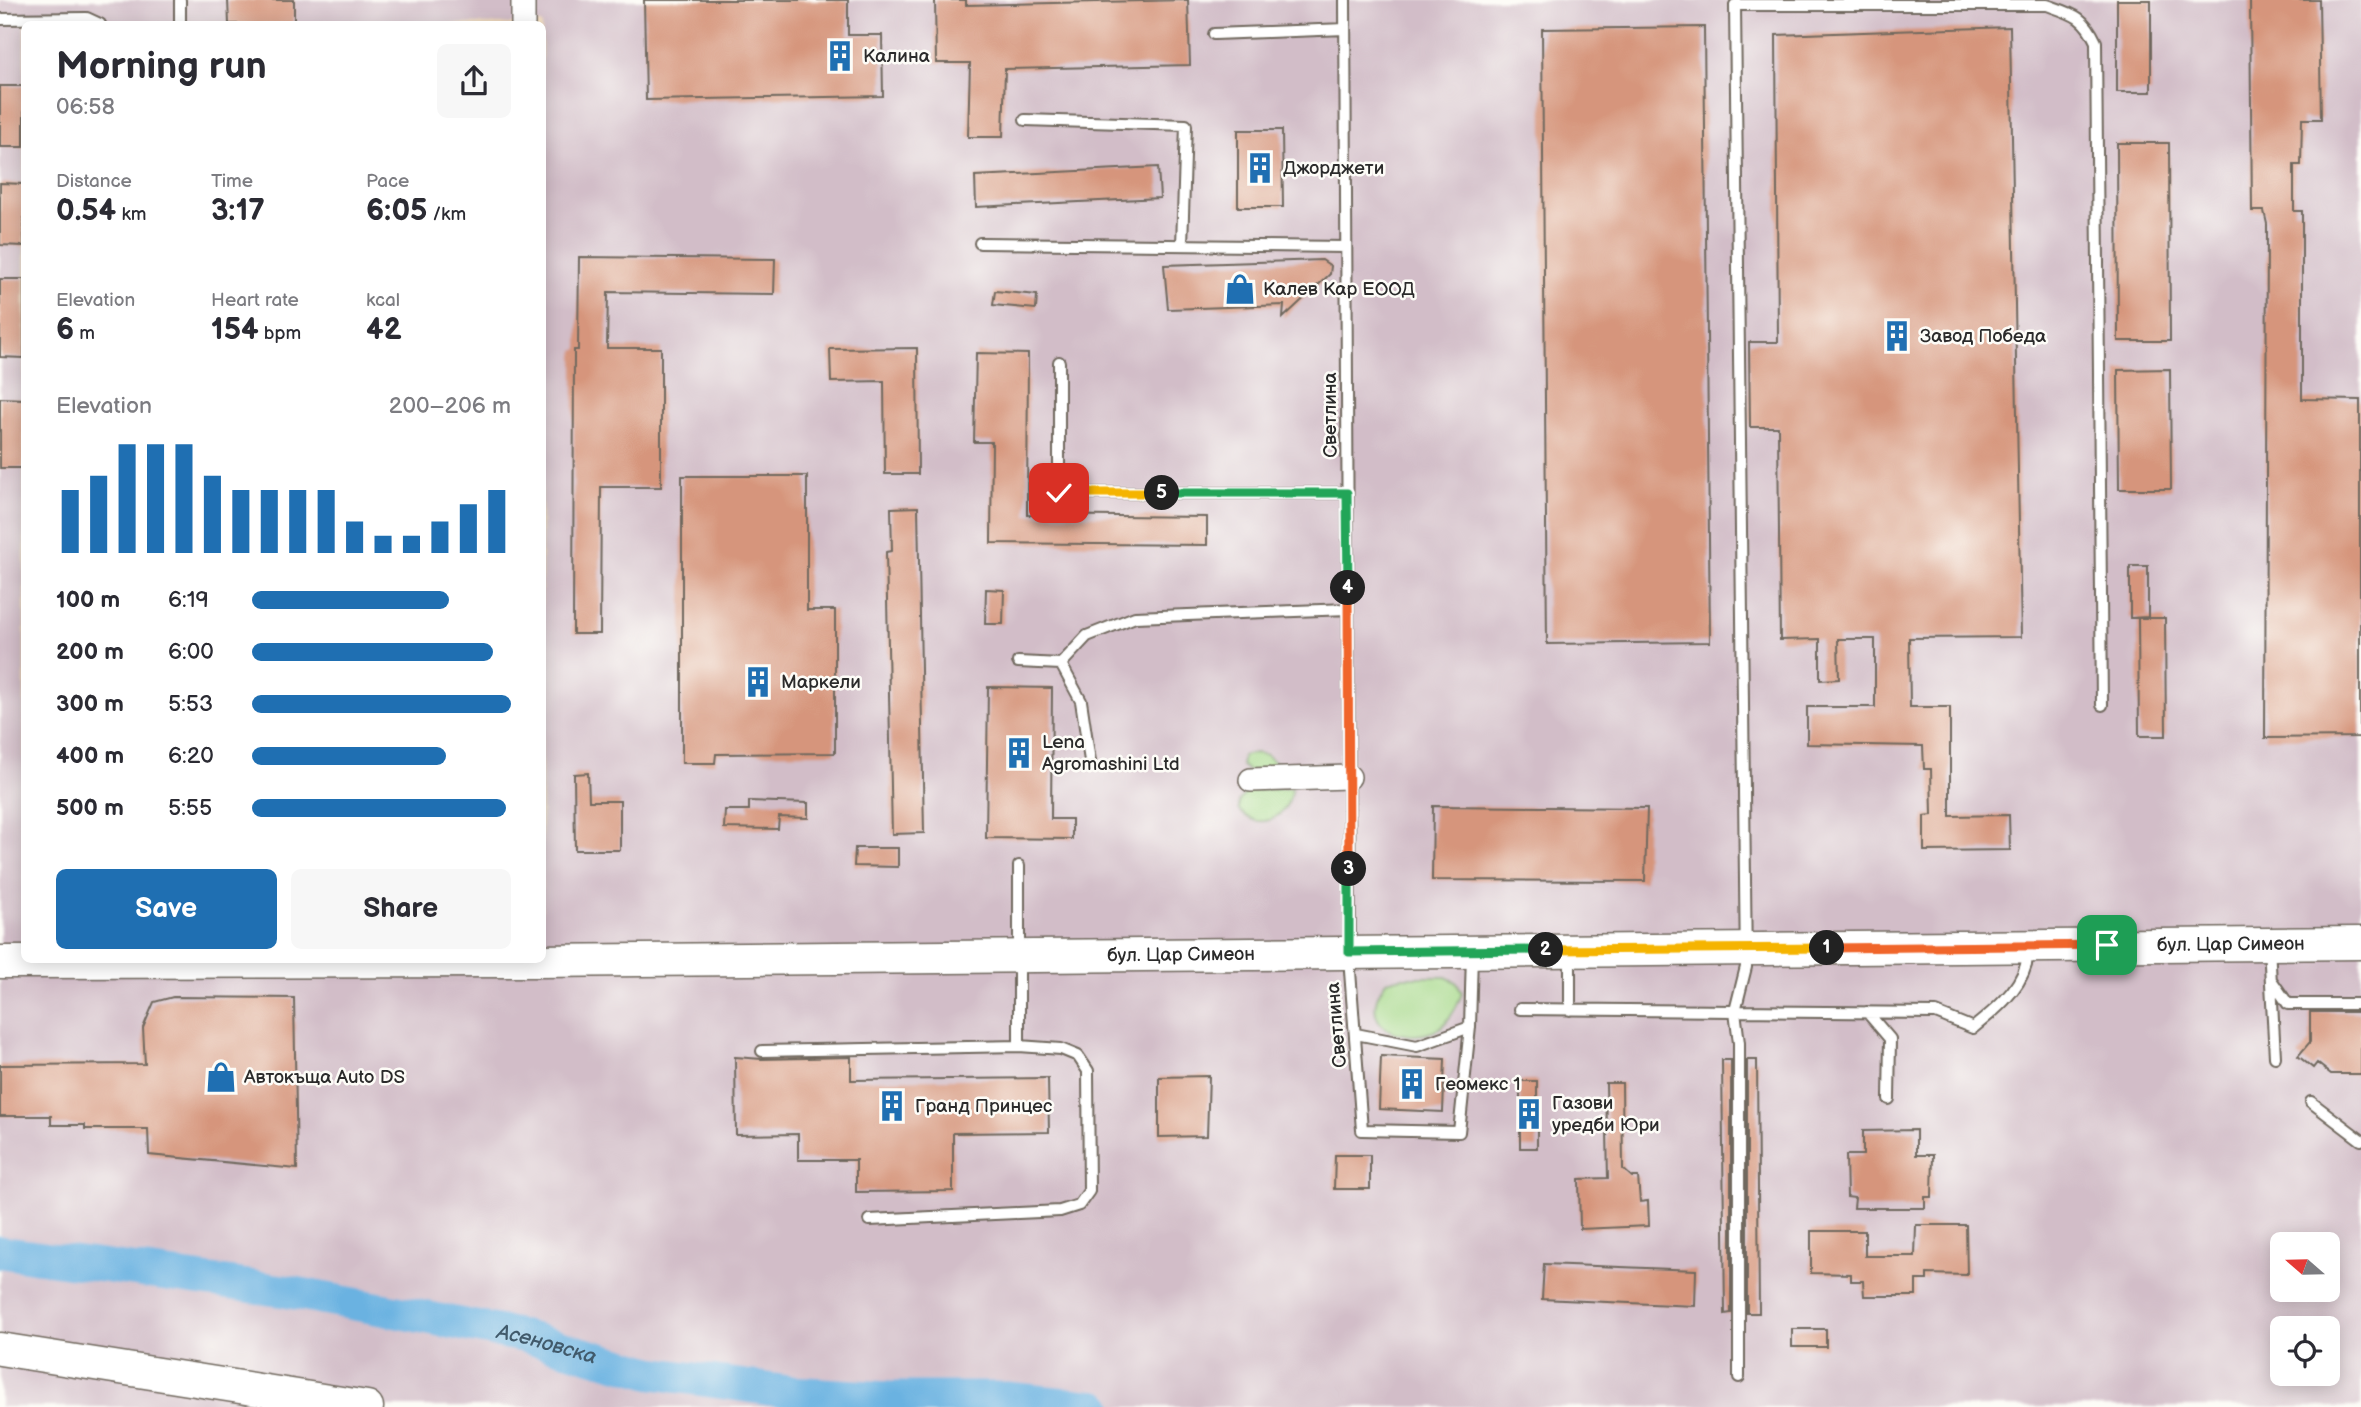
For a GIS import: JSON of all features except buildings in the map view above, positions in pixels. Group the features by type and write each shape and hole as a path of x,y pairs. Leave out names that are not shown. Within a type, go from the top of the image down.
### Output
{"main road":[{"name":"бул. Цар Симеон","path":"546,960 2361,943"},
{"name":"бул. Цар Симеон","path":"0,962 21,962"},
{"path":"0,1349 367,1407"}],"street":[{"path":"523,0 523,21"},
{"path":"1251,780 1349,777"}],"lane":[{"path":"180,0 180,21"},
{"name":"Светлина","path":"1345,0 1349,952 1362,1130 1459,1132 1469,1027"},
{"path":"1739,1377 1739,1043 1735,1011 1746,967 1746,948 1735,5 2048,5 2088,24 2096,42 2102,705"},
{"path":"0,19 87,18 94,21"},
{"path":"1214,34 1345,29"},
{"path":"1025,120 1186,125 1182,245"},
{"path":"979,243 1346,247"},
{"path":"1059,362 1059,493 1347,493"},
{"path":"1062,664 1087,636 1135,617 1348,609"},
{"path":"1018,662 1062,664"},
{"path":"1062,664 1082,701 1090,761"},
{"path":"1019,866 1019,1046"},
{"path":"2269,944 2275,1058"},
{"path":"1520,1009 1936,1013 1973,1028 2000,1006 2015,986 2026,964 2026,946"},
{"path":"1570,950 1570,1010"},
{"path":"1356,1034 1418,1046 1469,1027 1472,951"},
{"path":"2272,981 2288,1004 2361,1004"},
{"path":"1867,1012 1889,1039 1889,1099"},
{"path":"762,1051 1019,1046 1061,1049 1078,1056 1088,1071 1089,1191 1079,1205 1060,1211 869,1220"},
{"path":"2311,1102 2361,1139"}],"shaded area":[{"path":"0,0 2361,0 2361,1407 0,1407"}],"green space":[{"path":"1255,753 1266,755 1278,765 1274,770 1248,771 1241,765 1243,756"},
{"path":"1292,788 1286,807 1273,818 1256,821 1239,810 1239,801 1247,791"},
{"path":"1402,977 1446,977 1456,982 1462,993 1451,1016 1442,1026 1425,1034 1409,1035 1393,1032 1381,1023 1375,1007 1379,994 1386,981"}],"waterway":[{"name":"Асеновска","path":"0,1252 284,1291 392,1311 522,1336 652,1373 789,1392 889,1398 1007,1398 1097,1407"}],"place":[{"name":"Калина","path":"840,56"},
{"name":"Джорджети","path":"1260,168"},
{"name":"Калев Кар ЕООД","path":"1240,289"},
{"name":"Завод Победа","path":"1897,336"},
{"name":"Маркели","path":"758,682"},
{"name":"Lena Agromashini Ltd","path":"1019,753"},
{"name":"Автокъща Auto DS","path":"221,1077"},
{"name":"Геомекс 1","path":"1412,1084"},
{"name":"Гранд Принцес","path":"892,1106"},
{"name":"Газови уредби Юри","path":"1529,1114"}],"route":[{"path":"1059,493 1347,493 1349,952 2107,945"}]}
